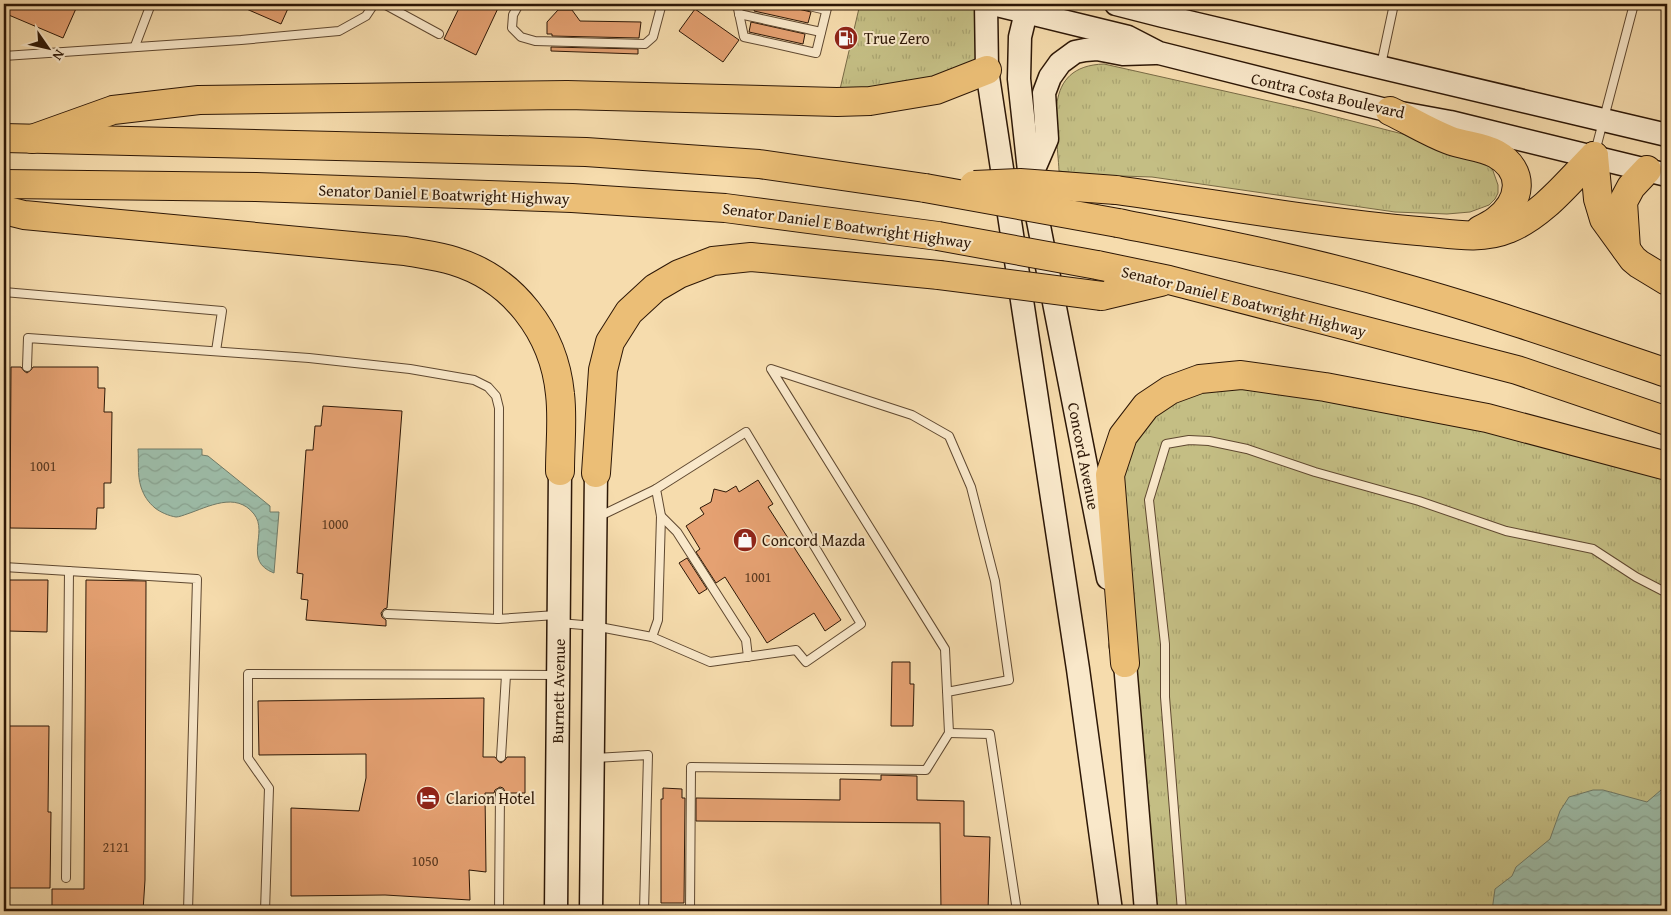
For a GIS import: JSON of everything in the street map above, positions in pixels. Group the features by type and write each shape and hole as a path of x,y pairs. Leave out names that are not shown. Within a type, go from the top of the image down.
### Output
{"highway":[{"path":"32,139 113,110 199,100 567,95 837,102 870,101 936,90 987,70"},
{"path":"1390,111 1450,140 1497,154 1510,166 1517,179 1515,197 1510,206 1496,221 1471,235"},
{"path":"4,138 586,152 759,164 925,188 1118,223 1252,250 1399,286 1667,372"},
{"path":"925,188 1020,183 1116,190 1383,228 1471,235 1490,234 1507,230 1526,220 1544,206 1594,156"},
{"path":"1594,156 1598,199 1604,219 1626,251 1640,264 1667,281"},
{"path":"1626,251 1622,202 1631,187 1657,172"},
{"name":"Senator Daniel E Boatwright Highway","path":"4,184 256,187 572,198 725,208 938,236 1169,280 1517,370 1667,421"},
{"path":"4,210 24,215 405,251 454,261 486,276 517,298 536,322 551,354 560,393 560,470"},
{"path":"596,473 602,370 610,342 629,312 655,288 679,274 713,261 751,257 939,275 1102,296 1169,280"},
{"path":"1124,663 1110,475 1123,436 1146,406 1170,390 1200,379 1241,374 1325,387 1487,418 1667,466"}],"main road":[{"path":"986,4 987,70 1078,669 1111,911"},
{"name":"Contra Costa Boulevard","path":"993,4 1027,8 1128,37 1159,53 1390,111 1450,122 1657,172"},
{"path":"1116,4 1155,10 1380,67 1667,135"},
{"name":"Concord Avenue","path":"1027,8 1020,37 1019,78 1030,180 1124,663 1146,911"},
{"path":"1030,180 1046,139 1044,93 1050,77 1060,63 1075,52 1086,50 1097,49 1123,54 1159,53"},
{"name":"Burnett Avenue","path":"556,911 560,470"},
{"path":"591,911 596,473"}],"lane":[{"path":"135,46 152,4"},
{"path":"4,56 241,40 339,31 366,16 374,4"},
{"path":"384,4 438,34"},
{"path":"519,4 513,15 512,28 521,37 536,41 645,44 653,37 661,8 651,4"},
{"path":"737,4 744,37 816,53 827,7 800,4"},
{"path":"1380,67 1394,4"},
{"path":"1594,156 1634,4"},
{"path":"739,14 821,32"},
{"path":"4,292 222,311 216,351"},
{"path":"27,367 28,338 309,358 410,369 474,380 488,387 496,396 499,408 498,619"},
{"path":"690,911 691,767 926,770 949,733 947,692 945,650 772,369 912,415 949,436 971,488 995,581 1009,680 947,692"},
{"path":"386,614 498,619 559,619 652,637 710,662 796,650 806,662 861,624 746,432 656,489 596,518"},
{"path":"1182,911 1165,697 1166,644 1149,500 1166,444 1188,440 1209,440 1419,501 1506,531 1592,549 1636,577 1667,593"},
{"path":"652,637 658,620 661,516 656,489"},
{"path":"661,516 677,532 746,640 748,656"},
{"path":"4,567 198,579 188,911"},
{"path":"66,878 69,571"},
{"path":"265,911 269,788 248,758 248,674 558,675"},
{"path":"501,757 506,675"},
{"path":"949,733 990,734 1017,911"},
{"path":"593,759 648,755 644,911"},
{"path":"499,911 500,793"}],"green space":[{"path":"860,4 986,4 987,70 837,102"},
{"path":"1104,64 1309,110 1469,151 1492,168 1498,185 1498,193 1489,205 1470,212 1447,214 1395,212 1152,177 1091,175 1059,171 1056,118 1057,102 1062,87 1070,75 1084,67"},
{"path":"1241,375 1667,466 1667,911 1146,911 1125,663 1123,436 1146,406"}],"water":[{"path":"138,449 202,449 202,455 208,456 270,506 270,512 279,512 274,573 265,568 259,561 258,521 247,507 239,503 222,503 176,517 170,516 153,506 142,490"},
{"path":"1593,790 1603,790 1647,802 1661,790 1667,790 1667,911 1492,911 1495,889 1512,876 1516,867 1550,839 1560,811 1569,797"}],"building":[{"path":"4,4 78,4 63,38 4,13"},
{"path":"235,4 290,4 281,24"},
{"path":"461,4 500,4 476,55 444,39"},
{"path":"756,4 777,4 811,12 808,23 754,11"},
{"path":"695,9 739,40 723,62 679,31"},
{"path":"558,10 572,10 580,21 641,22 639,38 552,36 552,34 547,34 547,22"},
{"path":"751,22 805,34 803,44 749,32"},
{"path":"551,47 638,49 638,54 551,51"},
{"path":"11,367 21,367 27,373 33,367 98,367 98,388 105,388 104,412 112,412 111,483 104,483 104,508 97,508 96,529 10,528"},
{"path":"323,406 402,411 387,608 381,613 382,617 386,620 386,626 306,620 308,600 301,599 303,574 297,573 306,450 313,450 315,426 321,426"},
{"path":"758,480 773,504 768,507 841,620 825,631 814,613 767,643 725,577 716,583 696,552 700,549 686,526 704,514 700,508 711,502 714,489 726,492 736,486 739,492"},
{"path":"687,558 707,589 699,594 679,563"},
{"path":"9,580 48,580 47,632 8,631"},
{"path":"86,580 146,581 145,880 143,911 52,911 52,889 84,889"},
{"path":"892,662 910,662 910,684 914,684 913,726 891,726"},
{"name":"Clarion Hotel","path":"484,698 483,757 495,757 501,763 507,757 525,757 525,793 506,793 500,787 494,793 485,793 486,872 469,870 470,900 385,895 291,896 291,808 359,811 366,778 366,754 259,755 258,701"},
{"path":"4,726 49,726 48,812 51,812 50,888 7,888 7,816 4,816"},
{"path":"881,775 917,776 917,800 964,801 964,836 990,837 988,911 941,911 940,823 696,821 696,798 840,800 840,779 881,780"},
{"path":"663,788 682,789 682,798 685,798 684,903 661,903 661,799 663,799"}],"place":[{"name":"True Zero","path":"846,38"},
{"name":"Concord Mazda","path":"745,540"},
{"name":"Clarion Hotel","path":"428,798"}]}
